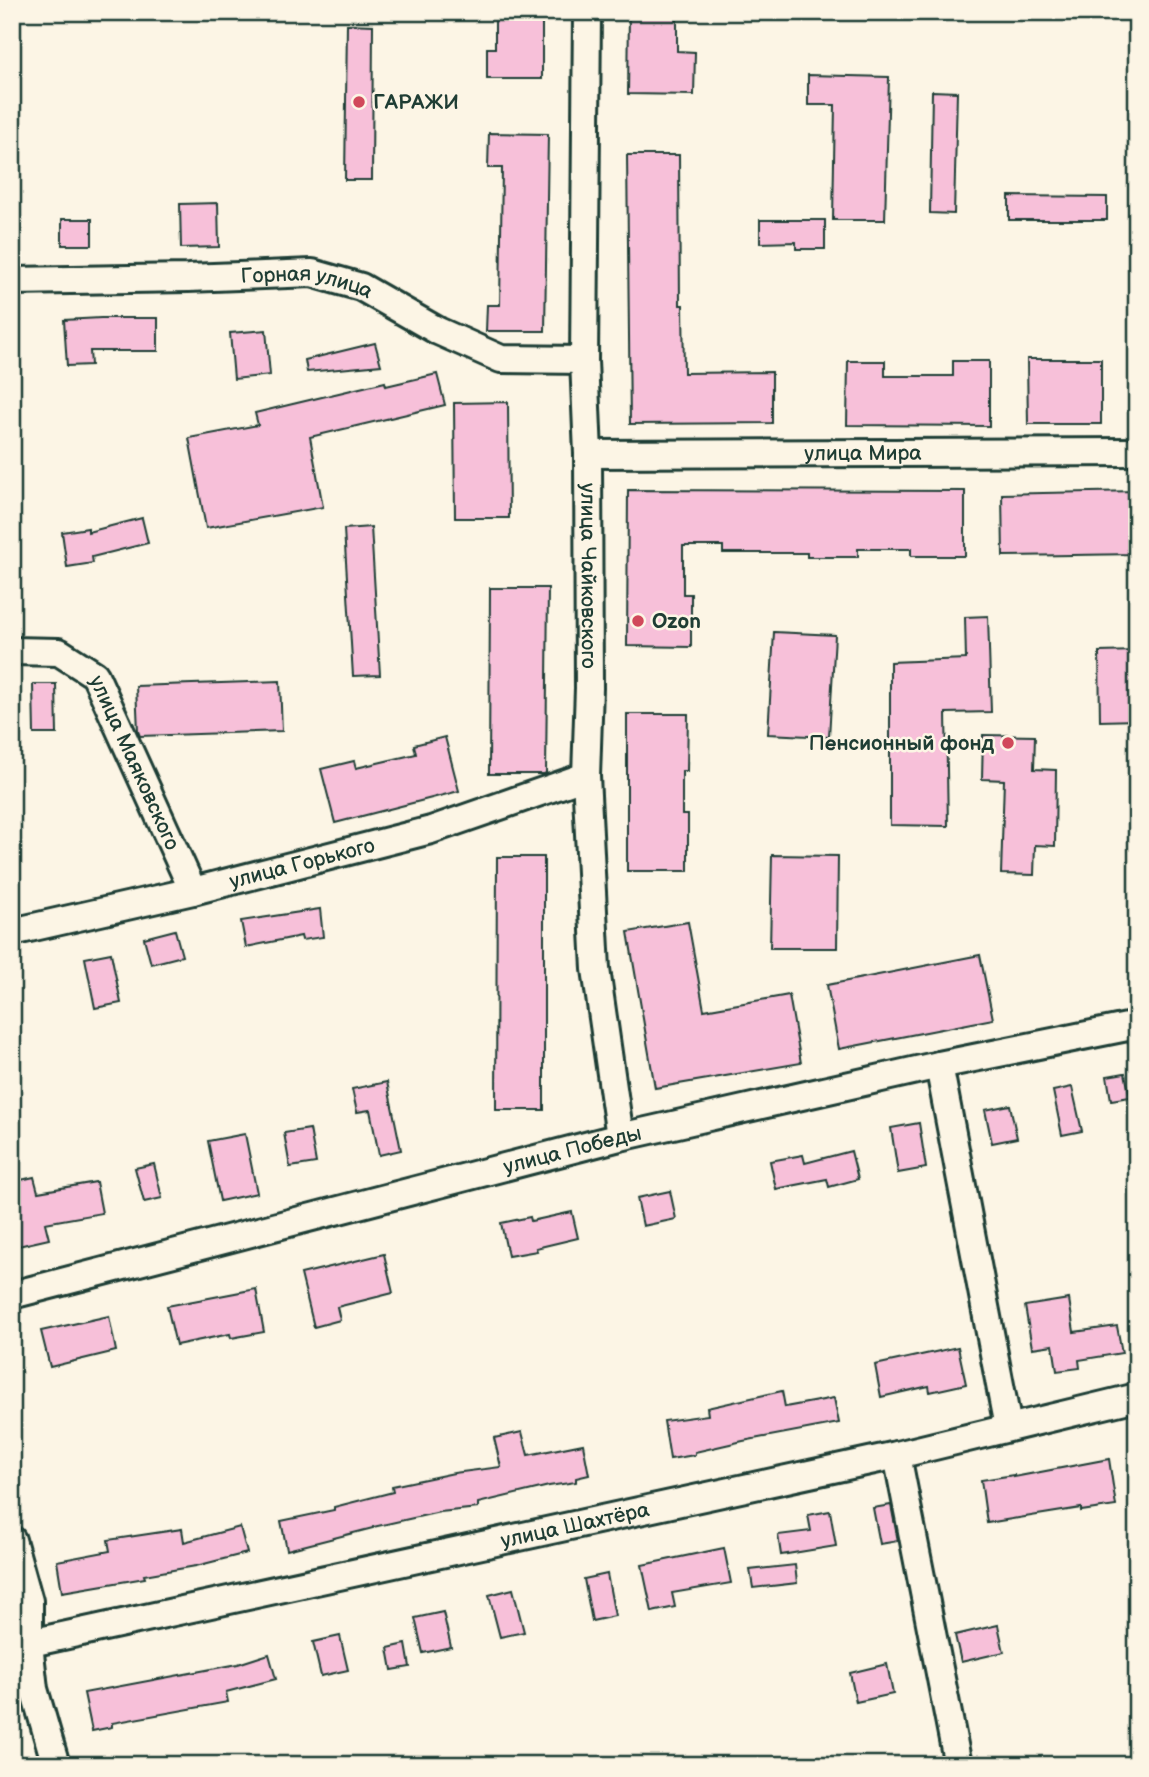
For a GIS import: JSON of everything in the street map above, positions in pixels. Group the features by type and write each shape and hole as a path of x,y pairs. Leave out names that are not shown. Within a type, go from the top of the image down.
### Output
{"street":[{"name":"улица Чайковского","path":"587,12 584,360 588,454 589,688 586,776 596,969 620,1137"},
{"name":"Горная улица","path":"12,281 312,273 361,287 438,331 501,359 584,360"},
{"name":"улица Мира","path":"588,454 1137,452"},
{"name":"улица Маяковского","path":"12,651 59,652 95,675 193,891"},
{"name":"улица Горького","path":"12,932 193,891 431,830 586,776"},
{"name":"улица Победы","path":"12,1296 620,1137 939,1065 1137,1025"},
{"path":"939,1065 1008,1427"},
{"name":"улица Шахтёра","path":"21,1645 897,1455 1137,1397"},
{"path":"897,1455 958,1765"},
{"path":"12,1540 29,1601 21,1645 56,1765"}],"building":[{"path":"495,12 542,12 542,79 487,79 487,48 495,48"},
{"path":"629,12 677,12 677,51 695,52 694,95 628,94"},
{"name":"ГАРАЖИ","path":"347,24 373,25 372,180 345,180"},
{"path":"808,75 889,77 885,220 833,220 835,105 808,105"},
{"path":"932,91 957,92 954,214 930,213"},
{"path":"489,133 548,134 545,331 486,331 487,305 500,305 502,168 488,168"},
{"path":"627,155 679,155 680,305 683,305 684,373 772,372 772,423 630,424"},
{"path":"1009,196 1107,197 1107,220 1009,220"},
{"path":"218,203 219,247 181,248 180,204"},
{"path":"62,219 92,219 92,245 62,245"},
{"path":"760,220 825,220 825,249 796,249 796,242 760,243"},
{"path":"158,318 158,351 90,351 91,365 67,366 64,320"},
{"path":"266,330 270,375 234,379 230,333"},
{"path":"375,343 381,365 307,372 305,360"},
{"path":"1027,359 1101,359 1101,424 1028,424"},
{"path":"848,361 885,361 885,376 953,376 953,361 989,361 989,426 847,425"},
{"path":"437,374 445,405 310,437 323,507 206,528 189,438 258,425 255,413 385,382 386,386"},
{"path":"508,402 509,518 455,518 454,403"},
{"path":"628,490 965,491 965,556 911,556 911,549 858,549 858,557 807,557 807,553 723,553 723,546 683,546 683,594 691,594 691,647 627,646"},
{"path":"1137,491 1137,554 1003,556 1002,494"},
{"path":"142,518 148,543 92,557 93,563 67,567 62,532 88,528 88,532"},
{"path":"371,527 380,675 353,676 344,529"},
{"path":"490,588 548,588 544,774 489,774"},
{"path":"988,616 991,712 946,713 948,826 890,825 890,662 966,659 965,617"},
{"path":"774,632 835,635 829,737 768,734"},
{"path":"1137,651 1137,720 1100,721 1099,652"},
{"path":"280,681 282,731 140,736 138,731 136,686"},
{"path":"33,684 56,684 57,734 34,734"},
{"path":"627,714 688,714 687,771 682,771 682,815 688,815 688,871 627,871"},
{"path":"983,735 1035,736 1034,769 1056,770 1055,846 1035,845 1034,875 1001,874 1004,780 982,779"},
{"path":"445,737 459,791 335,823 321,769 354,761 356,768 416,754 414,745"},
{"path":"772,855 838,856 837,948 770,948"},
{"path":"497,857 544,857 544,1110 496,1110"},
{"path":"320,909 323,937 302,940 301,936 246,947 241,921"},
{"path":"688,922 704,1010 789,995 801,1063 655,1088 628,932"},
{"path":"175,930 182,956 151,964 144,938"},
{"path":"111,953 121,1003 95,1008 85,958"},
{"path":"980,955 993,1019 839,1049 827,985"},
{"path":"1125,1073 1130,1097 1111,1100 1107,1076"},
{"path":"387,1082 401,1150 379,1155 370,1110 357,1112 352,1089"},
{"path":"1072,1087 1082,1131 1062,1135 1053,1091"},
{"path":"1010,1105 1017,1138 992,1143 985,1110"},
{"path":"919,1123 926,1168 898,1173 891,1128"},
{"path":"310,1129 316,1163 290,1167 284,1133"},
{"path":"245,1134 257,1193 220,1201 208,1141"},
{"path":"851,1151 858,1179 829,1187 827,1179 776,1189 770,1161 803,1155 805,1163"},
{"path":"154,1164 162,1198 144,1202 135,1168"},
{"path":"34,1177 38,1192 96,1182 102,1213 45,1223 49,1239 18,1246 12,1224 12,1182"},
{"path":"670,1191 676,1219 643,1226 637,1198"},
{"path":"572,1212 578,1238 536,1248 537,1251 508,1256 501,1223 530,1217 531,1221"},
{"path":"384,1254 393,1293 337,1307 340,1320 314,1327 301,1274"},
{"path":"256,1289 264,1332 231,1338 230,1334 176,1345 167,1306"},
{"path":"1069,1299 1074,1332 1117,1326 1122,1353 1079,1360 1080,1368 1057,1371 1053,1345 1032,1348 1025,1306"},
{"path":"109,1316 116,1351 50,1367 41,1331"},
{"path":"958,1347 966,1384 930,1392 929,1386 881,1397 875,1365"},
{"path":"782,1391 785,1407 834,1398 839,1423 743,1441 695,1452 695,1455 670,1459 664,1421 708,1415 707,1408"},
{"path":"522,1432 528,1455 583,1444 589,1475 576,1478 576,1482 478,1503 478,1508 440,1512 287,1550 281,1521 334,1510 334,1507 393,1492 392,1486 454,1473 501,1467 494,1438"},
{"path":"1109,1459 1116,1506 1081,1511 1081,1508 987,1523 981,1480 1014,1477"},
{"path":"891,1505 898,1541 880,1544 873,1508"},
{"path":"830,1511 836,1546 781,1555 778,1535 811,1531 808,1515"},
{"path":"240,1527 247,1553 144,1575 145,1578 62,1592 57,1561 110,1551 108,1540 182,1529 184,1542"},
{"path":"724,1548 731,1583 672,1593 675,1607 652,1612 642,1565"},
{"path":"795,1565 797,1583 753,1588 750,1570"},
{"path":"607,1574 615,1616 592,1621 584,1579"},
{"path":"513,1589 524,1632 500,1637 489,1595"},
{"path":"443,1612 451,1647 423,1653 415,1618"},
{"path":"998,1625 1004,1652 961,1662 955,1635"},
{"path":"340,1636 348,1670 321,1676 313,1642"},
{"path":"406,1644 410,1667 392,1670 388,1648"},
{"path":"269,1654 276,1679 226,1692 228,1702 112,1723 112,1727 92,1731 84,1693 238,1664"},
{"path":"887,1664 893,1694 856,1702 850,1673"}],"place":[{"name":"ГАРАЖИ","path":"359,102"},
{"name":"Ozon","path":"638,621"},
{"name":"Пенсионный фонд","path":"1008,743"}]}
